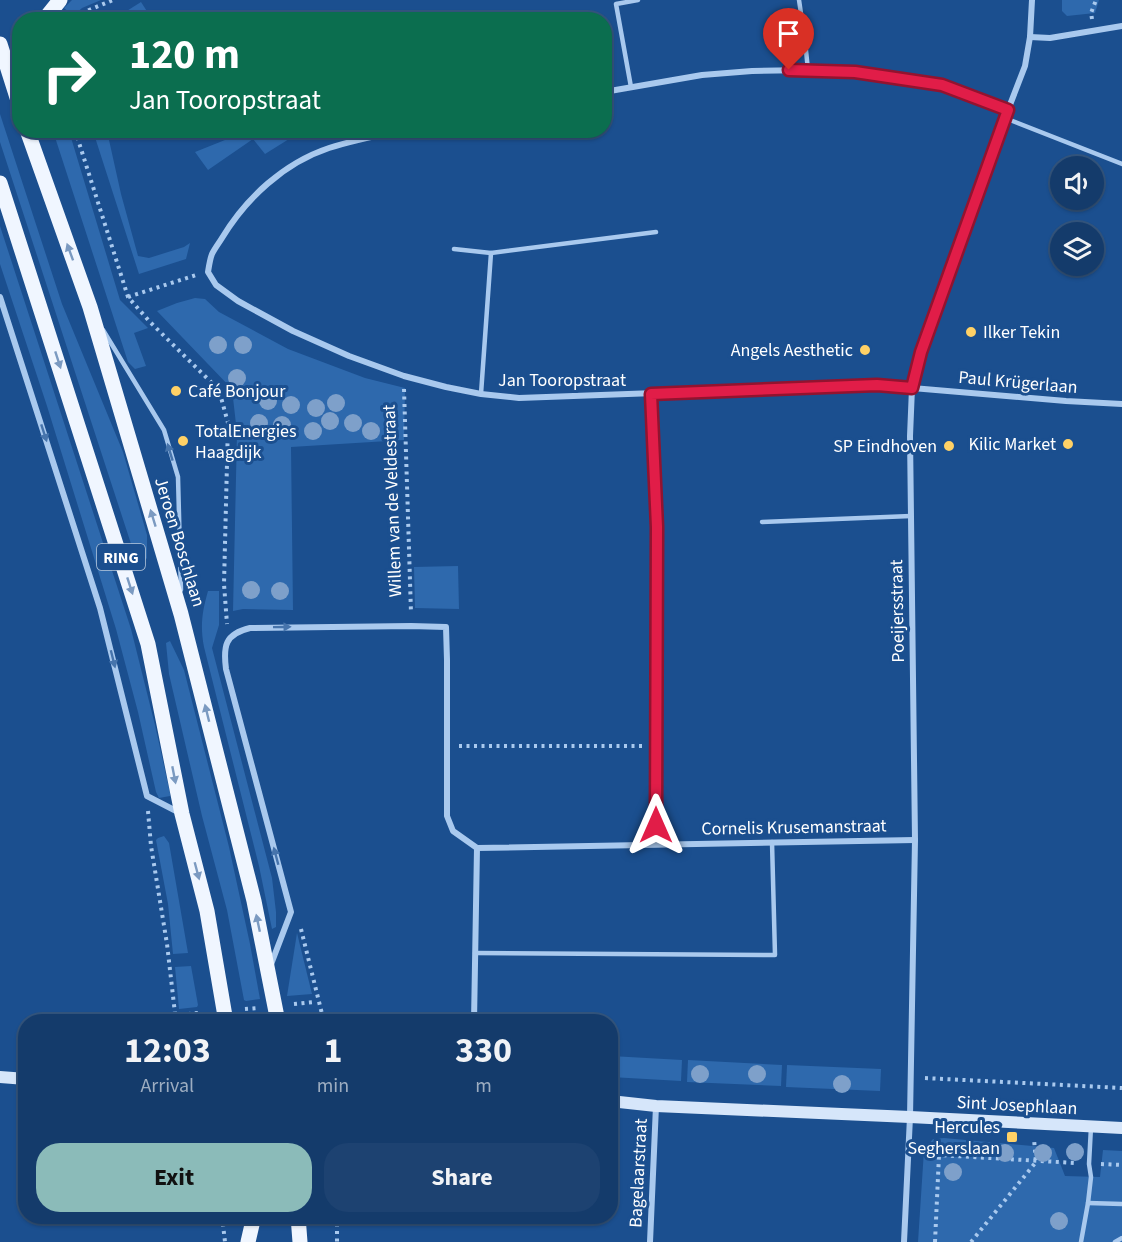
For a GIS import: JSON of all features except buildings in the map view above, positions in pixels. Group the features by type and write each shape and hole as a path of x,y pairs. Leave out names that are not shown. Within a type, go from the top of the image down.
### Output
{"main road":[{"path":"50,12 60,0"},
{"path":"0,44 12,82"},
{"name":"Jeroen Boschlaan","path":"30,138 90,308 181,614 254,901 276,1014"},
{"name":"RING","path":"0,183 148,644 182,814 207,911 225,1014"},
{"path":"248,1242 253,1224"},
{"path":"257,1224 260,1242"},
{"path":"299,1224 300,1242"}],"street":[{"name":"Poeijersstraat","path":"904,1242 909,1154 915,840 910,436 912,388 921,352 1025,66 1030,38 1032,0"},
{"path":"1030,38 1050,38 1122,26"},
{"path":"612,91 702,75 752,71 855,72 942,85 1008,110"},
{"path":"208,272 213,253 233,219 255,195 281,173 328,149 370,138"},
{"name":"Jan Tooropstraat","path":"208,272 216,285 238,301 292,331 349,356 404,376 482,394 519,398 877,385 912,388"},
{"path":"0,297 3,315 100,608 147,796 182,814"},
{"name":"Paul Krügerlaan","path":"912,388 1122,404"},
{"path":"651,394 657,527 656,844"},
{"path":"268,972 291,912 226,669 224,652 228,640 238,631 250,628 446,627 447,816 453,831 477,848 474,1014"},
{"name":"Cornelis Krusemanstraat","path":"477,848 915,840"},
{"path":"0,1077 18,1078"},
{"path":"618,1102 656,1106 910,1117"},
{"name":"Bagelaarstraat","path":"650,1242 656,1106"},
{"name":"Sint Josephlaan","path":"910,1117 1122,1128"}],"lane":[{"path":"631,87 616,4 638,0"},
{"path":"799,0 808,70"},
{"path":"1005,118 1122,164"},
{"path":"454,249 491,253 656,231"},
{"path":"482,394 491,253"},
{"path":"90,308 164,430 178,477 181,614"},
{"path":"762,522 911,516"},
{"path":"475,953 775,955 772,842"},
{"path":"1081,1242 1088,1203 1091,1126"},
{"path":"1088,1203 1122,1204"},
{"path":"1115,1242 1122,1238"}],"path":[{"path":"87,12 113,0"},
{"path":"78,138 128,297 219,390 228,423 224,584 228,640"},
{"path":"128,297 208,272"},
{"name":"Willem van de Veldestraat","path":"404,376 411,626"},
{"path":"447,746 656,746"},
{"path":"147,796 151,846 175,1014"},
{"path":"291,912 302,932 322,1014"},
{"path":"286,1005 314,1002"},
{"path":"189,1014 198,1013"},
{"path":"911,1077 1122,1088"},
{"path":"971,1242 1036,1162 1032,1124"},
{"path":"909,1154 1122,1165"},
{"path":"935,1242 939,1155"},
{"path":"223,1224 225,1242"},
{"path":"337,1224 337,1242"}],"shaded area":[{"path":"72,0 101,0 78,12 68,12 64,8"},
{"path":"1062,0 1099,0 1095,13 1067,16 1062,11"},
{"path":"141,2 147,12 125,12"},
{"path":"0,114 62,304 123,452 147,535 147,558 143,563 134,553 0,142"},
{"path":"55,138 71,138 120,300 148,328 134,333 146,366 135,369 128,362"},
{"path":"95,138 109,138 138,256 149,258 190,243 186,259 139,274"},
{"path":"224,138 291,138 265,154 253,139 208,170 195,152 225,140"},
{"path":"0,226 131,629 170,796 159,798 156,792 116,629 0,264"},
{"path":"195,298 205,299 219,312 288,349 365,378 405,388 404,440 291,447 293,610 243,609 233,611 237,433 232,389 157,311"},
{"path":"458,566 459,609 415,608 414,567"},
{"path":"208,591 219,591 219,625 212,648 272,878 276,927 272,929 259,866 204,647 202,619"},
{"path":"170,641 184,670 229,847 260,999 244,1000 227,910 202,816 169,674 166,643"},
{"path":"164,836 169,843 188,953 173,954 168,904 156,840"},
{"path":"297,933 312,994 287,996"},
{"path":"191,966 198,1005 179,1009 175,967"},
{"path":"618,1056 682,1060 681,1081 618,1077"},
{"path":"688,1060 782,1065 781,1086 687,1082"},
{"path":"787,1065 881,1069 880,1091 786,1087"},
{"path":"944,1138 1054,1148 1065,1176 1100,1177 1103,1150 1122,1151 1122,1242 918,1242 924,1150 933,1139"}],"place":[{"name":"Ilker Tekin","path":"971,332"},
{"name":"Angels Aesthetic","path":"865,350"},
{"name":"Café Bonjour","path":"176,391"},
{"name":"TotalEnergies Haagdijk","path":"183,441"},
{"name":"Kilic Market","path":"1068,444"},
{"name":"SP Eindhoven","path":"949,446"},
{"name":"Hercules Segherslaan","path":"1012,1137"}],"route":[{"path":"656,825 657,527 651,394 877,385 912,388 921,352 1008,110 942,85 855,72 789,70"}]}
